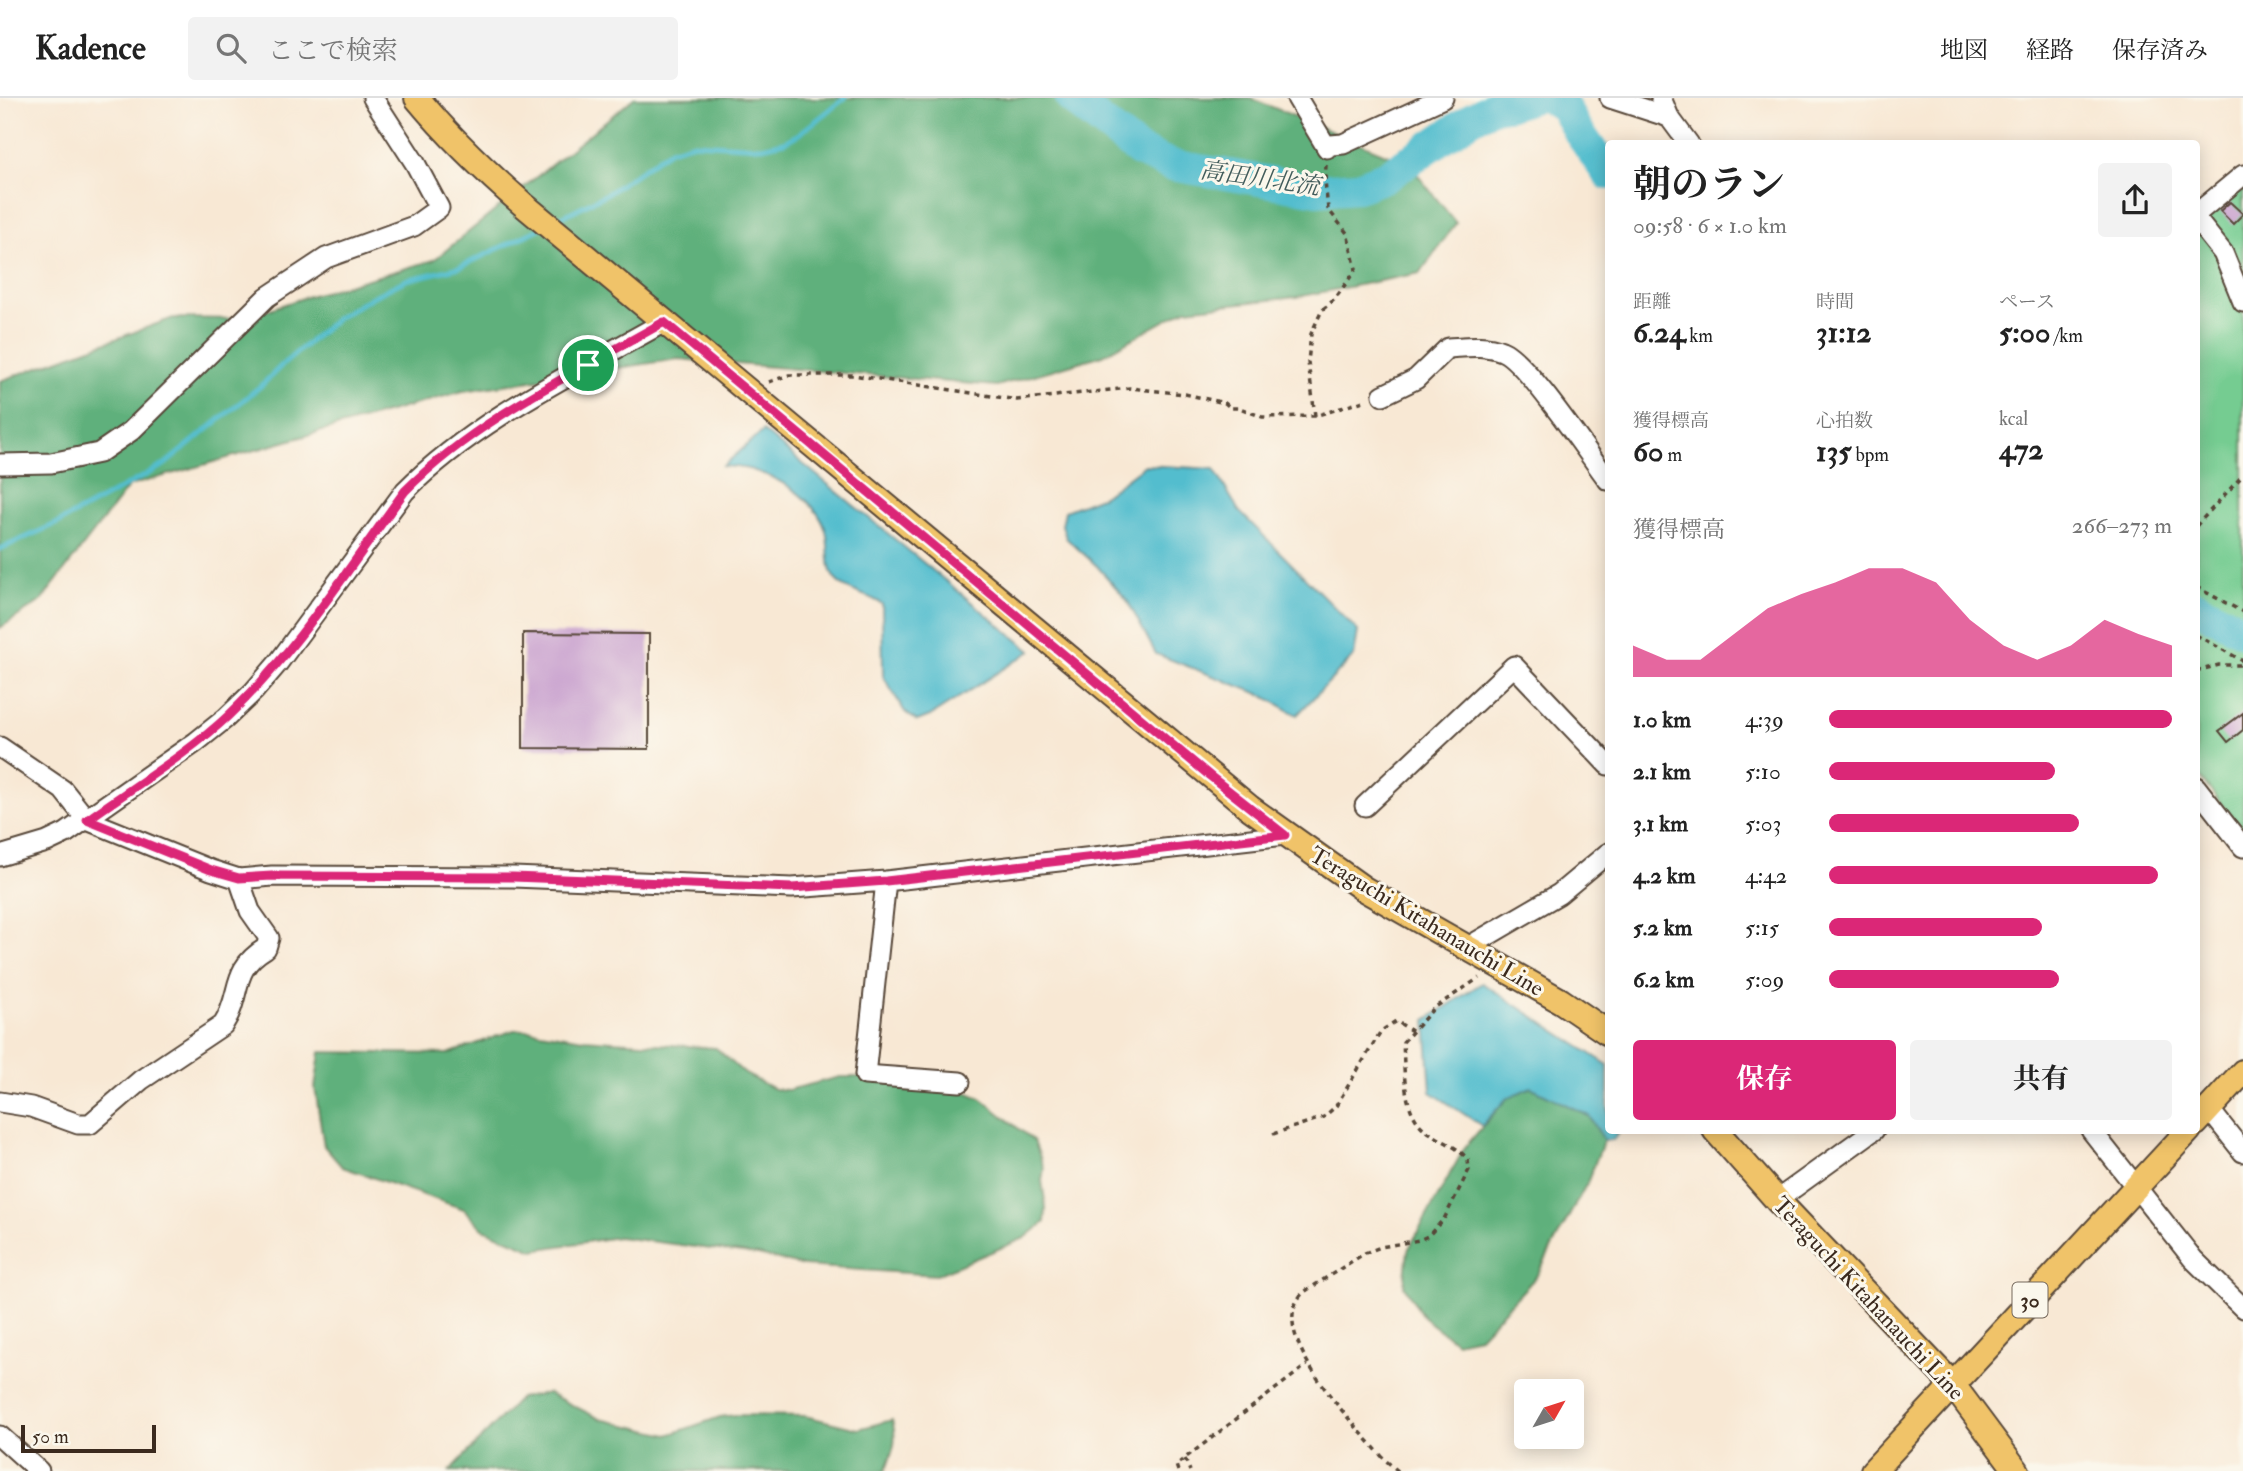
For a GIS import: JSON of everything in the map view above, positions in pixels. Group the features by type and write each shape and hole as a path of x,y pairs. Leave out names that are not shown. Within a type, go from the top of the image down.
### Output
{"main road":[{"name":"Teraguchi Kitahanauchi Line","path":"417,98 441,128 525,206 1199,767 1285,835 1364,889 1561,1001 1605,1030"},
{"path":"2203,1116 2243,1072"},
{"name":"Teraguchi Kitahanauchi Line","path":"1719,1134 1777,1200 1953,1385 2017,1471"},
{"name":"30","path":"1873,1471 2185,1134"}],"street":[{"path":"0,464 51,463 99,453 131,431 267,297 326,258 414,226 439,208 415,163 373,98"},
{"path":"1297,98 1327,148 1343,144 1443,98"},
{"path":"1610,98 1669,117"},
{"path":"1661,98 1669,117 1686,140"},
{"path":"2200,212 2243,174"},
{"path":"2200,221 2223,253 2243,302"},
{"path":"0,856 47,842 87,820 226,718 278,663 405,491 423,473 472,434 502,415 664,322"},
{"path":"1383,395 1416,379 1448,348 1482,346 1505,352 1525,369 1605,476"},
{"path":"1365,806 1514,666 1605,762"},
{"path":"0,747 64,790 87,820 211,870 239,878 513,877 792,888 886,881 1285,835"},
{"path":"2200,792 2243,847"},
{"path":"1468,947 1559,894 1605,856"},
{"path":"0,1102 31,1107 78,1124 90,1124 141,1080 223,1025 231,1013 240,972 252,957 266,948 269,938 250,911 239,878"},
{"path":"886,881 865,1075 960,1082"},
{"path":"2203,1116 2243,1152"},
{"path":"1777,1200 1868,1134"},
{"path":"2094,1134 2193,1259 2243,1308"},
{"path":"0,1436 39,1471"}],"path":[{"path":"1315,416 1308,362 1311,334 1322,310 1335,299 1356,269 1347,233 1328,209 1325,182 1327,148"},
{"path":"748,390 789,374 853,375 1017,400 1130,388 1185,394 1225,403 1231,408 1240,408 1262,417 1315,416 1383,395"},
{"path":"2200,522 2243,475"},
{"path":"2200,589 2243,612"},
{"path":"2200,637 2243,663"},
{"path":"2200,669 2243,663"},
{"path":"1398,1471 1384,1459 1307,1365 1293,1330 1292,1312 1295,1299 1365,1253 1419,1240 1428,1236 1444,1219 1469,1170 1468,1160 1465,1155 1417,1122 1411,1110 1403,1042 1434,1008 1499,965"},
{"path":"1273,1135 1324,1117 1336,1106 1381,1031 1396,1021 1412,1031"},
{"path":"1178,1471 1176,1465 1307,1365"},
{"path":"1185,1459 1190,1471"}],"green space":[{"path":"634,98 1250,98 1408,163 1456,223 1420,273 1297,297 1186,309 1103,355 997,386 678,359 463,391 129,486 41,601 0,628 0,381 173,318 240,319 434,260"},
{"path":"2243,182 2243,832 2200,777 2200,222"},
{"path":"514,1030 584,1039 716,1048 745,1074 774,1089 788,1090 840,1077 929,1077 981,1098 1034,1141 1044,1168 1042,1181 1045,1222 1025,1238 936,1275 804,1266 758,1255 618,1237 533,1250 483,1229 464,1209 342,1167 324,1146 315,1088 320,1052 448,1054"},
{"path":"1531,1087 1589,1116 1604,1140 1587,1183 1536,1277 1479,1337 1456,1342 1424,1318 1404,1286 1408,1250 1465,1147 1507,1098"},
{"path":"548,1393 600,1419 668,1435 720,1417 735,1415 805,1416 858,1429 892,1420 894,1446 885,1471 450,1471 520,1398"}],"water":[{"path":"763,431 1031,651 930,716 917,721 905,712 883,676 882,604 845,587 835,579 830,569 826,531 815,510 798,493 777,480 751,470 723,466"},
{"path":"1145,465 1214,469 1239,511 1358,631 1354,656 1297,715 1262,695 1156,654 1127,600 1097,566 1066,538 1062,525 1065,511 1103,496"},
{"path":"1482,983 1605,1063 1605,1134 1618,1134 1613,1140 1604,1140 1589,1116 1531,1087 1507,1098 1482,1126 1431,1092 1426,1020"}],"building":[{"path":"2230,202 2243,214 2233,224 2220,211"},
{"path":"523,633 649,634 649,749 523,748"},
{"path":"2243,713 2243,730 2228,742 2219,731"}],"waterway":[{"path":"554,221 610,192 670,150 694,143 762,147 784,142 799,134 845,98"},
{"name":"高田川北流","path":"1071,98 1139,151 1171,165 1317,190 1358,187 1387,176 1472,118 1494,107 1531,98"},
{"name":"高田川北流","path":"1548,98 1563,105 1605,170"},
{"path":"0,549 58,523 164,465 263,384 337,318 372,297 406,280 460,267 539,229"},
{"name":"高田川北流","path":"2200,608 2243,631"}],"route":[{"path":"664,322 1210,776 1285,835 886,881 792,888 513,877 239,878 211,870 87,820 196,742 254,691 278,663 405,491 423,473 472,434 588,365 664,322"}]}
